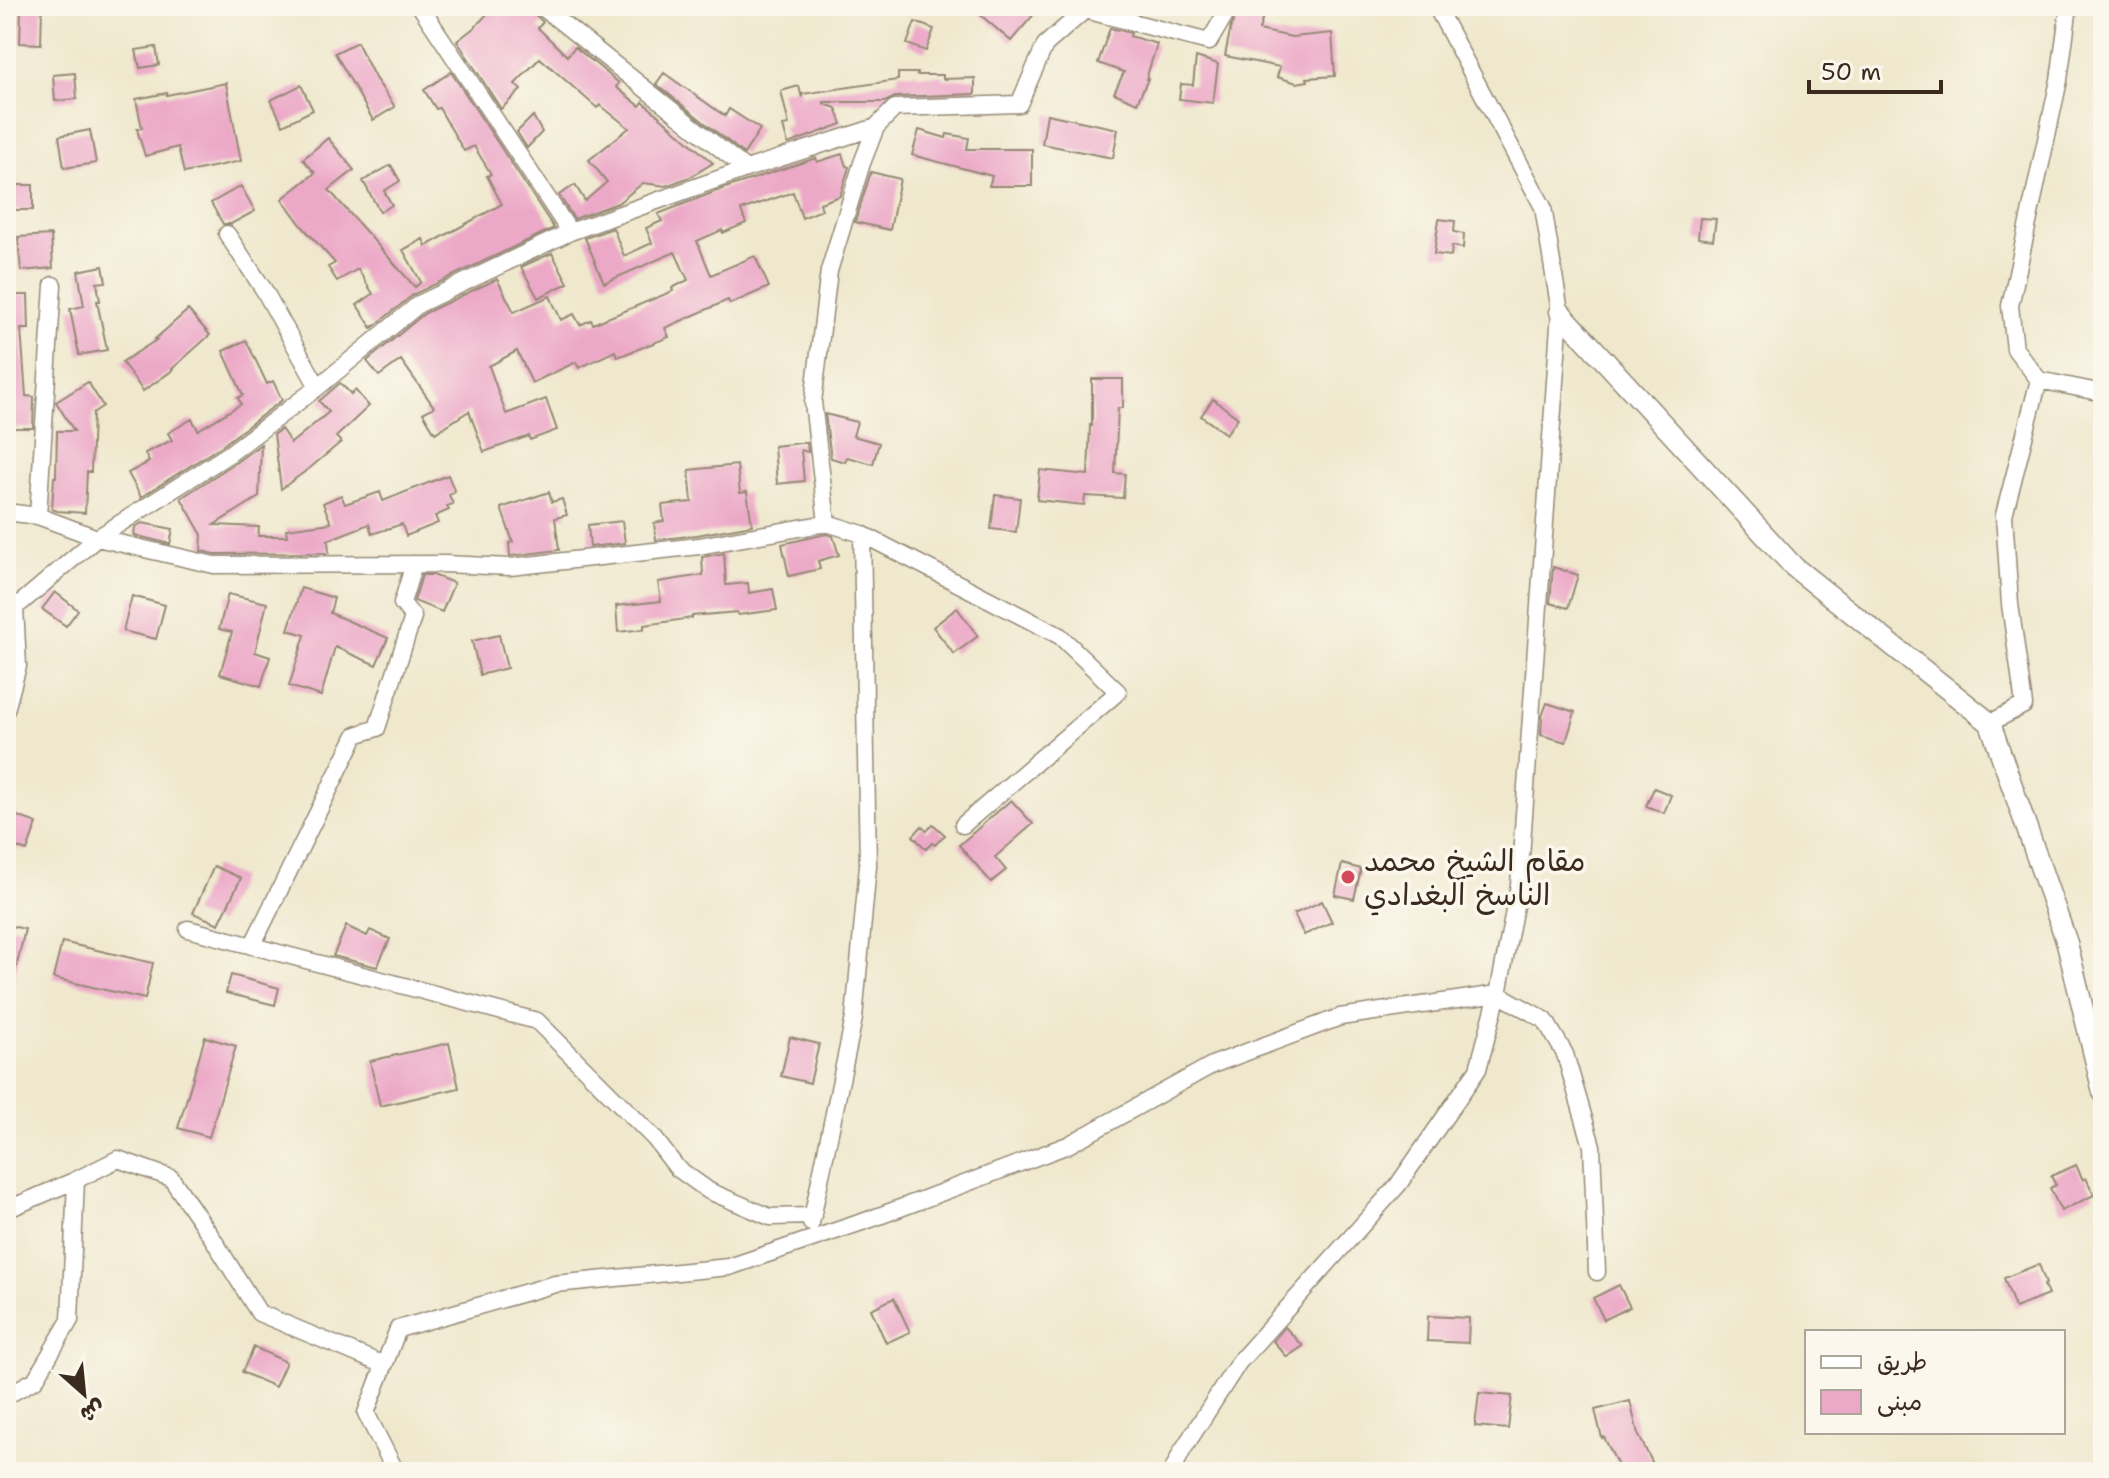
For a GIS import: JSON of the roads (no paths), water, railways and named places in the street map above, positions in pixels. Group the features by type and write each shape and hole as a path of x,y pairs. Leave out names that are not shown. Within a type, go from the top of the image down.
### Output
{"street":[{"path":"420,6 570,232"},
{"path":"541,6 746,169"},
{"path":"827,523 813,402 825,300 829,271 876,127 895,108 1019,104 1045,45 1085,8 1209,42 1230,6"},
{"path":"1172,1472 1239,1362 1398,1185 1478,1069 1498,994 1519,885 1560,312 1543,207 1436,6"},
{"path":"2069,6 2059,80 2010,306 2015,349 2039,380 2103,393"},
{"path":"6,710 18,666 10,610 97,538 229,454 318,387 419,304 570,232 746,169 876,127"},
{"path":"227,234 264,290 318,387"},
{"path":"38,516 53,285"},
{"path":"1560,312 1794,567 1990,723 2067,943 2103,1092"},
{"path":"1990,723 2024,705 2010,604 2004,515 2039,380"},
{"path":"6,512 38,516 97,538 214,565 510,567 699,546 827,523 862,534 1060,636 1118,692 963,825"},
{"path":"807,1240 854,1018 868,866 862,534"},
{"path":"252,946 356,735 377,728 413,617 402,603 414,564"},
{"path":"188,929 537,1021 654,1138 677,1168 709,1191 770,1217 813,1216"},
{"path":"396,1472 366,1413 398,1329 555,1284 729,1267 871,1219 1068,1145 1212,1065 1340,1017 1498,994 1545,1020 1565,1054 1592,1146 1597,1272"},
{"path":"6,1210 118,1159 171,1178 259,1313 384,1365"},
{"path":"6,1396 35,1380 70,1320 76,1180"}],"place":[{"name":"مقام الشيخ محمد الناسخ البغدادي","path":"1348,877"}]}
